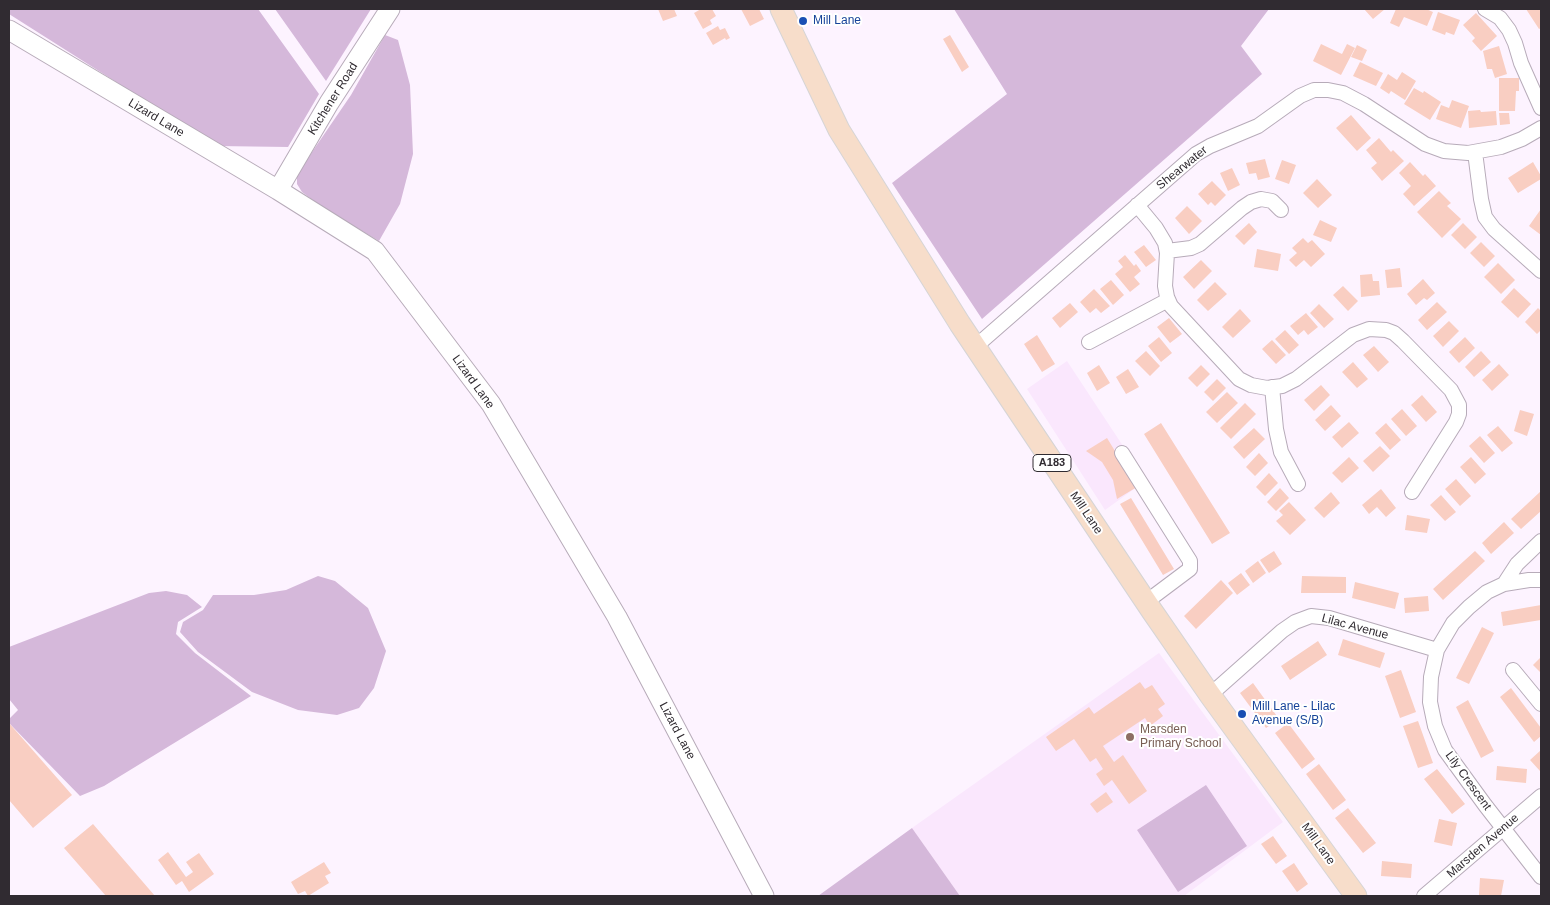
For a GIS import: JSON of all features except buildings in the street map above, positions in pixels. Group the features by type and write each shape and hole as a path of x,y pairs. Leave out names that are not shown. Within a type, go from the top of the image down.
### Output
{"main road":[{"name":"Mill Lane","path":"781,9 840,130 975,347 1210,695 1356,896"}],"street":[{"name":"Kitchener Road","path":"278,190 329,104 390,9"},
{"path":"1485,9 1500,18 1509,30 1541,108"},
{"name":"Lizard Lane","path":"9,30 278,190 375,251 491,404 617,617 764,896"},
{"name":"Shearwater","path":"975,347 1196,154 1210,146 1258,126 1300,96 1314,90 1343,93 1364,104 1425,144 1444,151 1468,154 1501,147 1522,139 1541,128"},
{"path":"1475,152 1485,217 1494,229 1541,271"},
{"path":"1167,251 1191,248 1200,244 1251,202 1261,199 1272,201 1281,210"},
{"path":"1137,205 1161,235 1167,251 1165,286 1168,300 1239,379 1251,385 1267,388 1282,386 1296,379 1353,334 1360,331 1377,329 1394,333 1451,390 1458,405 1459,414 1456,422 1412,492"},
{"path":"1089,342 1168,300"},
{"path":"1272,387 1276,429 1281,452 1298,484"},
{"path":"1122,453 1190,565 1190,569 1146,602"},
{"name":"Lily Crescent","path":"1504,584 1517,564 1541,541"},
{"name":"Lily Crescent","path":"1541,580 1504,584 1487,592 1469,607 1453,624 1437,650 1430,677 1430,702 1435,726 1445,750 1541,877"},
{"name":"Lilac Avenue","path":"1210,695 1282,630 1295,622 1311,616 1329,618 1437,650"},
{"path":"1512,670 1541,704"},
{"name":"Marsden Avenue","path":"1424,896 1541,796"}],"shaded area":[{"path":"9,9 258,9 319,94 288,147 217,146 9,14"},
{"path":"275,9 371,9 326,81"},
{"path":"954,9 1269,9 1241,46 1262,74 982,319 892,183 1007,94"},
{"path":"385,35 398,40 410,85 413,154 400,204 379,241 322,207 302,192 297,184 297,174 351,95"},
{"path":"1067,361 1123,446 1115,452 1137,487 1105,510 1027,389"},
{"path":"318,576 335,581 368,608 386,651 374,688 359,708 337,715 298,710 252,692 198,652 180,632 183,622 203,610 213,595 254,595 286,590"},
{"path":"166,591 187,595 202,607 178,622 176,634 195,653 251,696 104,786 80,796 9,723 9,719 18,710 9,699 9,647 149,593"},
{"name":"Marsden Primary School","path":"1159,653 1283,822 1184,896 960,896 912,828"},
{"path":"1206,785 1247,846 1178,892 1137,830"},
{"path":"912,828 960,896 818,896"}],"place":[{"name":"Mill Lane","path":"803,21"},
{"name":"Mill Lane - Lilac Avenue (S/B)","path":"1242,714"},
{"name":"Marsden Primary School","path":"1130,737"}]}
